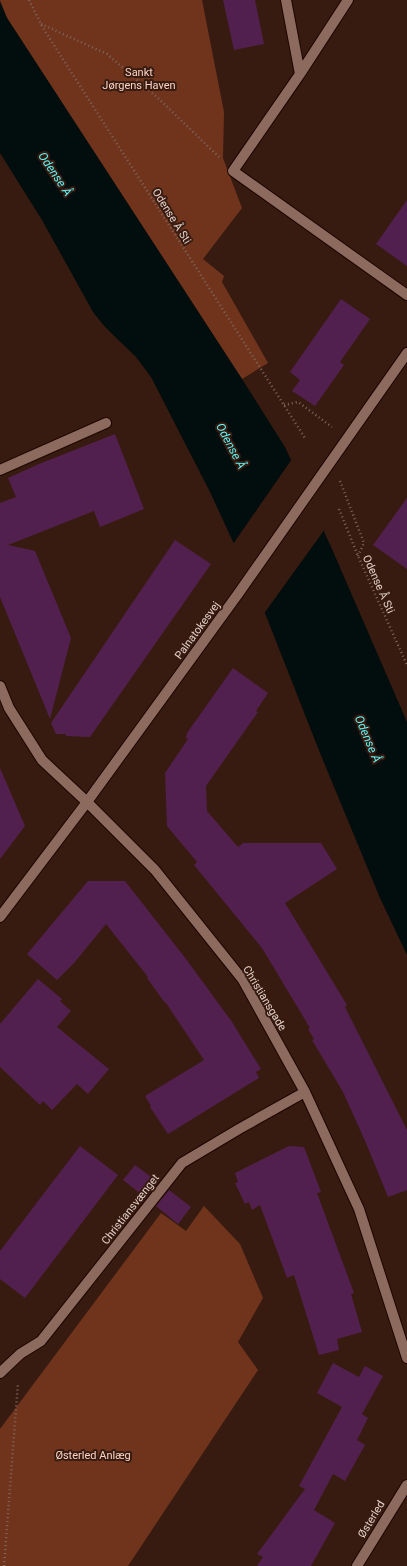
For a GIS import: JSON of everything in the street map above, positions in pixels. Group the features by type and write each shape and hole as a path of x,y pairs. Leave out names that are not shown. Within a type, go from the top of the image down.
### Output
{"street":[{"path":"286,0 300,74"},
{"path":"348,0 300,74 233,171 407,295"},
{"name":"Palnatokesvej","path":"0,917 87,802 238,594 407,353"},
{"path":"0,470 106,423"},
{"name":"Christiansgade","path":"0,686 9,708 42,760 87,802 155,870 243,980 305,1092 359,1208 407,1358"},
{"name":"Christiansvænget","path":"0,1373 20,1354 41,1341 182,1162 305,1092"},
{"name":"Østerled","path":"357,1566 407,1485"}],"path":[{"name":"Odense Å Sti","path":"29,0 40,23 305,438"},
{"path":"40,23 107,54 158,98 233,171"},
{"path":"284,405 298,402 347,438"},
{"path":"331,460 348,497 364,543 358,556"},
{"name":"Odense Å Sti","path":"340,509 358,556 407,666"},
{"path":"4,1566 20,1354"}],"green space":[{"name":"Sankt Jørgens Haven","path":"0,0 202,0 224,112 223,158 242,208 203,259 224,276 222,282 268,363 242,379 7,18"},
{"name":"Østerled Anlæg","path":"204,1206 240,1244 263,1298 238,1342 258,1370 128,1566 0,1566 0,1429 161,1213 186,1231"}],"water":[{"name":"Odense Å","path":"0,2 7,18 285,447 332,549 407,722 407,955 380,898 320,753 259,598 210,492 151,377 136,357 105,327 93,312 42,220 0,153"}],"pier":[{"path":"292,459 325,529 263,615 233,544"}],"building":[{"path":"223,0 255,0 264,44 234,50"},
{"path":"407,200 407,266 376,244"},
{"path":"341,299 370,319 340,362 344,365 315,406 292,391 300,380 290,372"},
{"path":"115,434 144,509 100,527 94,511 8,545 35,551 71,638 50,719 0,597 0,503 16,497 8,478"},
{"path":"407,498 407,569 373,545"},
{"path":"175,540 211,564 90,737 56,734 51,723"},
{"path":"233,668 268,693 256,711 258,712 206,786 207,811 238,847 243,843 321,843 337,869 285,903 347,1005 345,1007 407,1130 407,1190 388,1197 343,1092 312,1040 314,1039 308,1029 310,1028 262,948 194,865 197,862 167,826 165,773 188,739 186,738 187,733"},
{"path":"0,768 25,826 0,859"},
{"path":"88,881 125,881 186,959 232,1022 261,1069 256,1072 259,1078 168,1134 150,1107 151,1106 145,1096 204,1060 166,1003 147,978 148,977 106,924 74,963 57,980 27,954"},
{"path":"38,979 62,999 60,1001 71,1011 57,1027 109,1069 88,1094 77,1084 52,1110 43,1101 40,1105 0,1067 0,1024"},
{"path":"80,1146 118,1175 25,1298 0,1279 0,1251"},
{"path":"289,1146 304,1147 321,1192 317,1193 354,1293 351,1294 362,1332 337,1339 339,1350 319,1355 294,1275 287,1278 260,1205 252,1210 249,1202 245,1204 235,1183 238,1182 235,1173"},
{"path":"135,1165 158,1182 146,1198 123,1180"},
{"path":"169,1190 191,1207 178,1224 156,1206"},
{"path":"333,1363 359,1377 365,1366 383,1376 362,1414 368,1418 357,1440 365,1445 345,1481 333,1474 314,1510 335,1523 311,1566 257,1566 263,1557 257,1554 305,1489 299,1486 342,1407 317,1393"}]}
